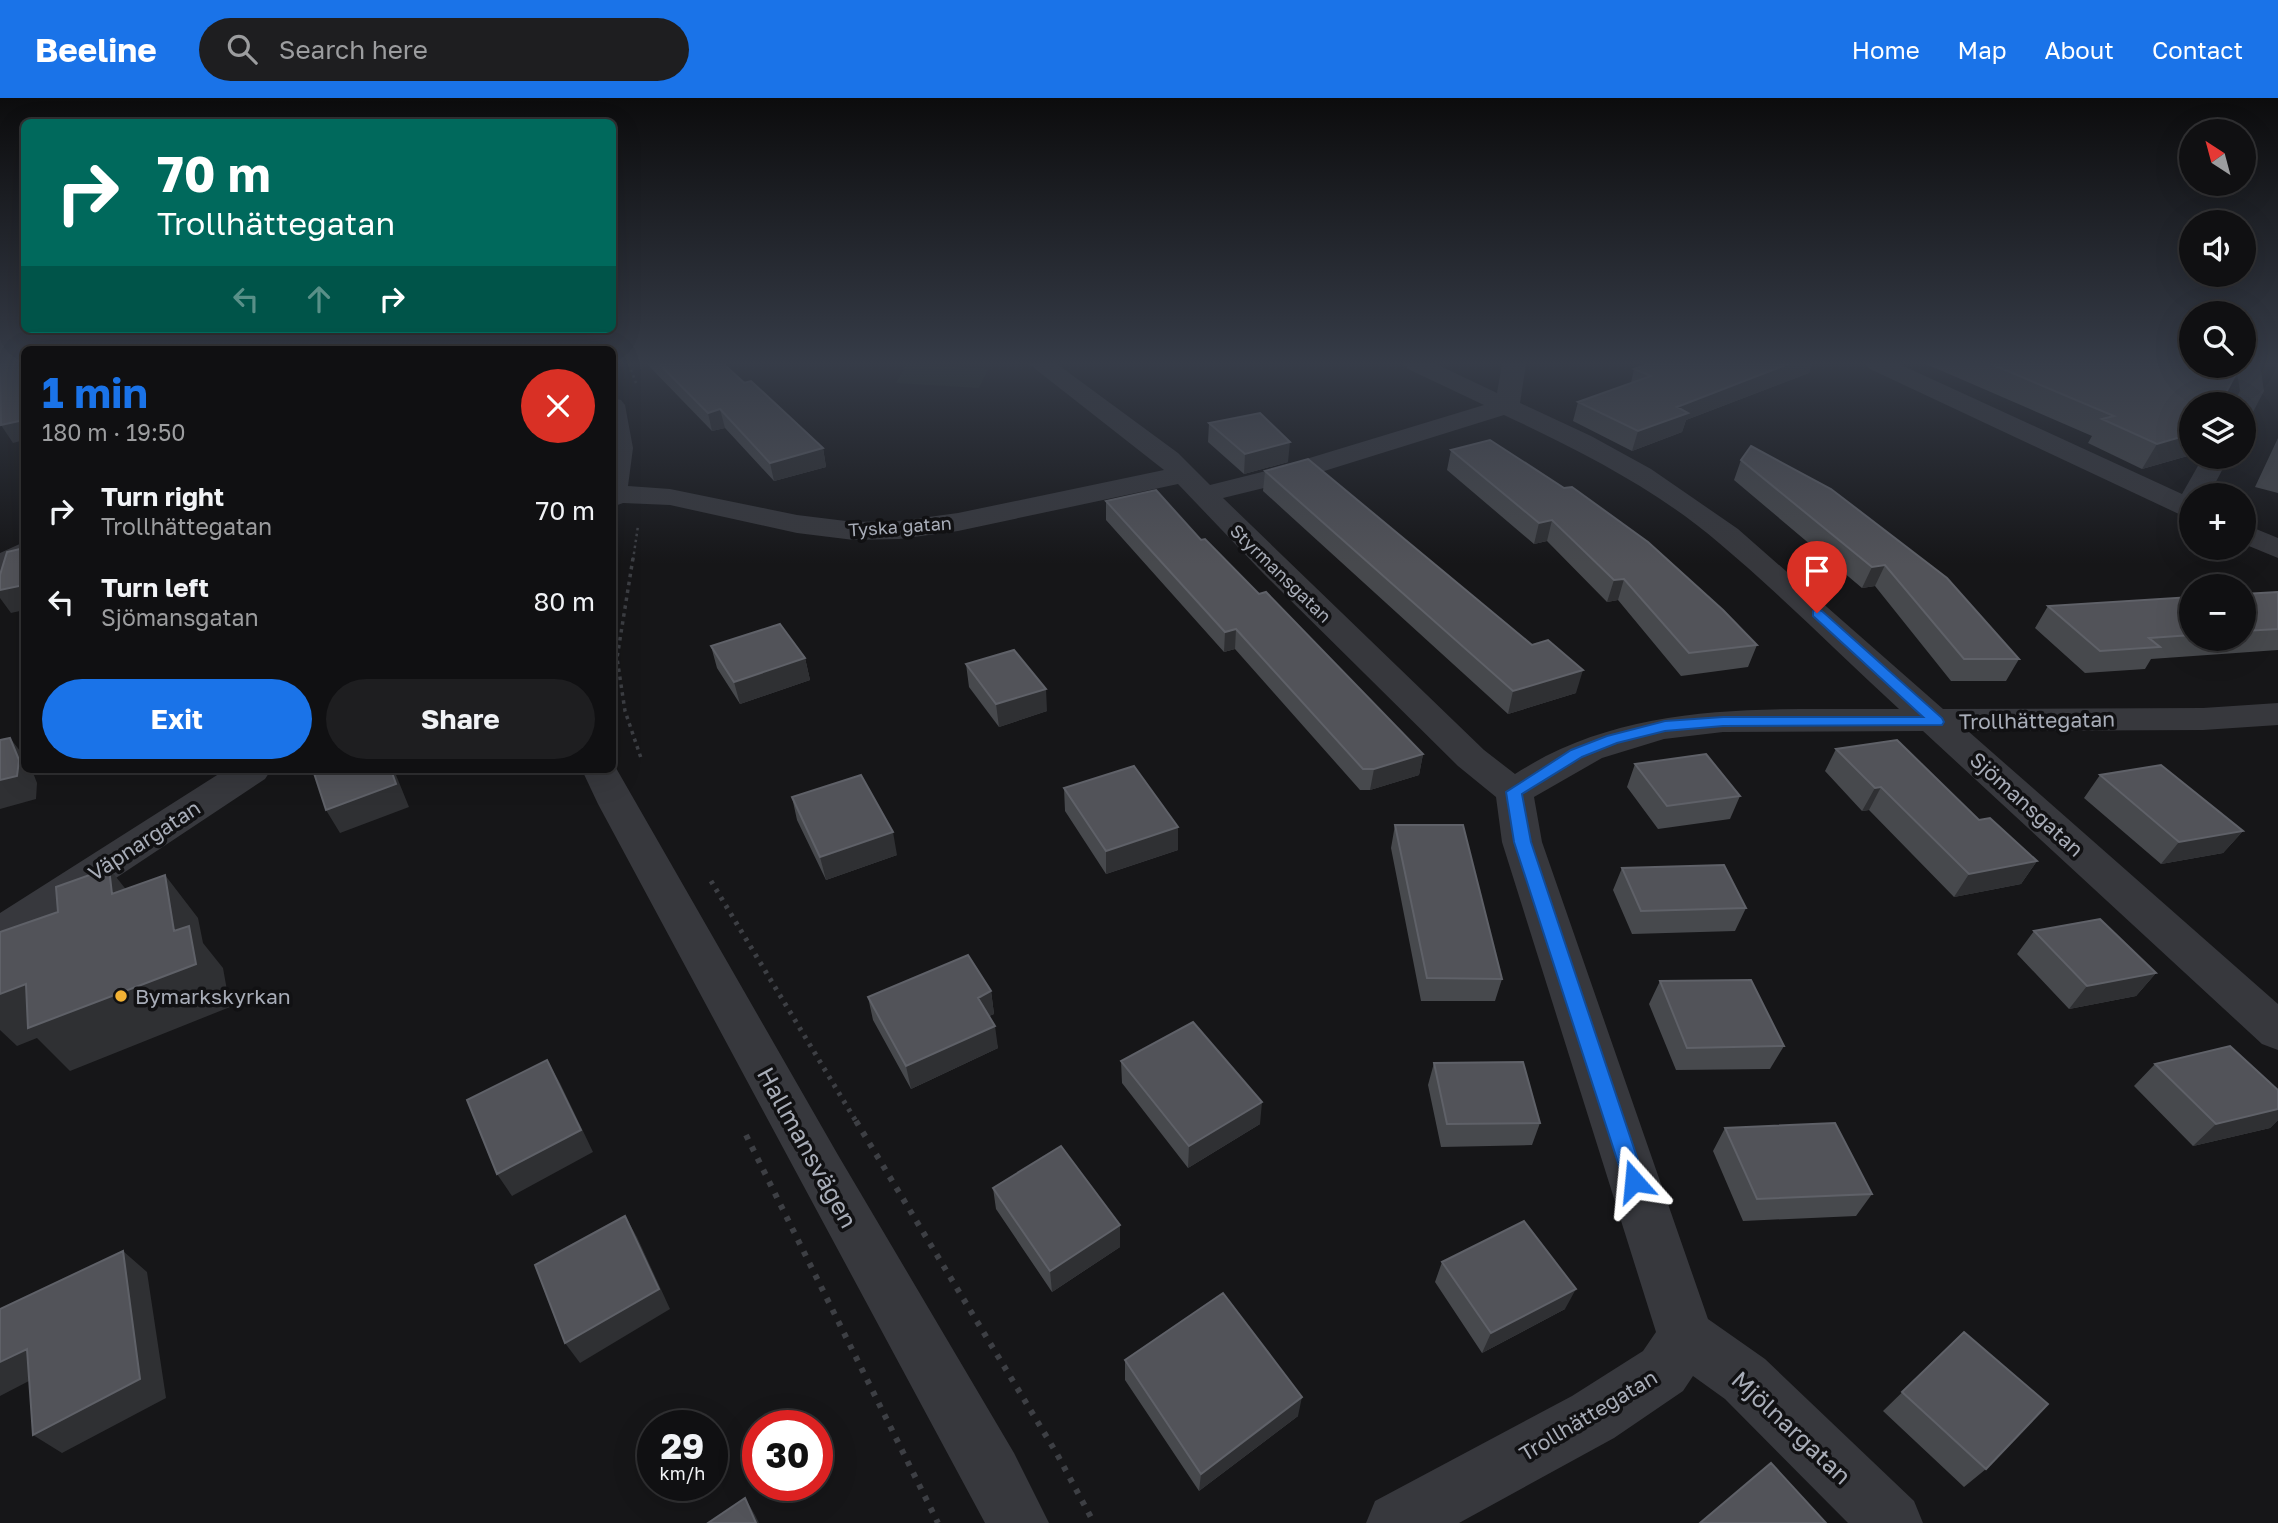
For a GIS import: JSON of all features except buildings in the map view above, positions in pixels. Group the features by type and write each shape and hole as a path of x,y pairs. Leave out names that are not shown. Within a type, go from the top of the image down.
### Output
{"street":[{"path":"616,475 620,448 617,430"},
{"name":"Styrmansgatan","path":"1130,430 1169,459 1471,758 1514,792"},
{"name":"Tyska gatan","path":"616,496 670,497 823,528 854,531 899,530 1193,484 1279,476 1427,430"},
{"name":"Sjömansgatan","path":"1558,430 1641,475 1728,535 2278,1031"},
{"path":"2027,430 2179,499"},
{"path":"2256,538 2278,548"},
{"path":"0,566 21,553"},
{"name":"Trollhättegatan","path":"1514,792 1576,753 1613,739 1665,726 1723,722 2203,719 2278,714"},
{"name":"Hallmansvägen","path":"624,769 629,825 820,1171 953,1402 1018,1523"},
{"name":"Väpnargatan","path":"0,934 247,773"},
{"path":"1514,792 1522,842 1686,1337"},
{"name":"Trollhättegatan","path":"1396,1523 1593,1417 1663,1371 1686,1337"},
{"name":"Mjölnargatan","path":"1686,1337 1745,1379 1892,1523"}],"path":[{"path":"624,769 635,743 617,659 643,496"},
{"path":"707,874 1050,1442 1094,1523"},
{"path":"745,1132 938,1523"}],"place":[{"name":"Bymarkskyrkan","path":"121,996"}],"route":[{"path":"1634,1181 1522,842 1514,792 1576,753 1613,739 1665,726 1723,722 1937,722 1817,613"}]}
